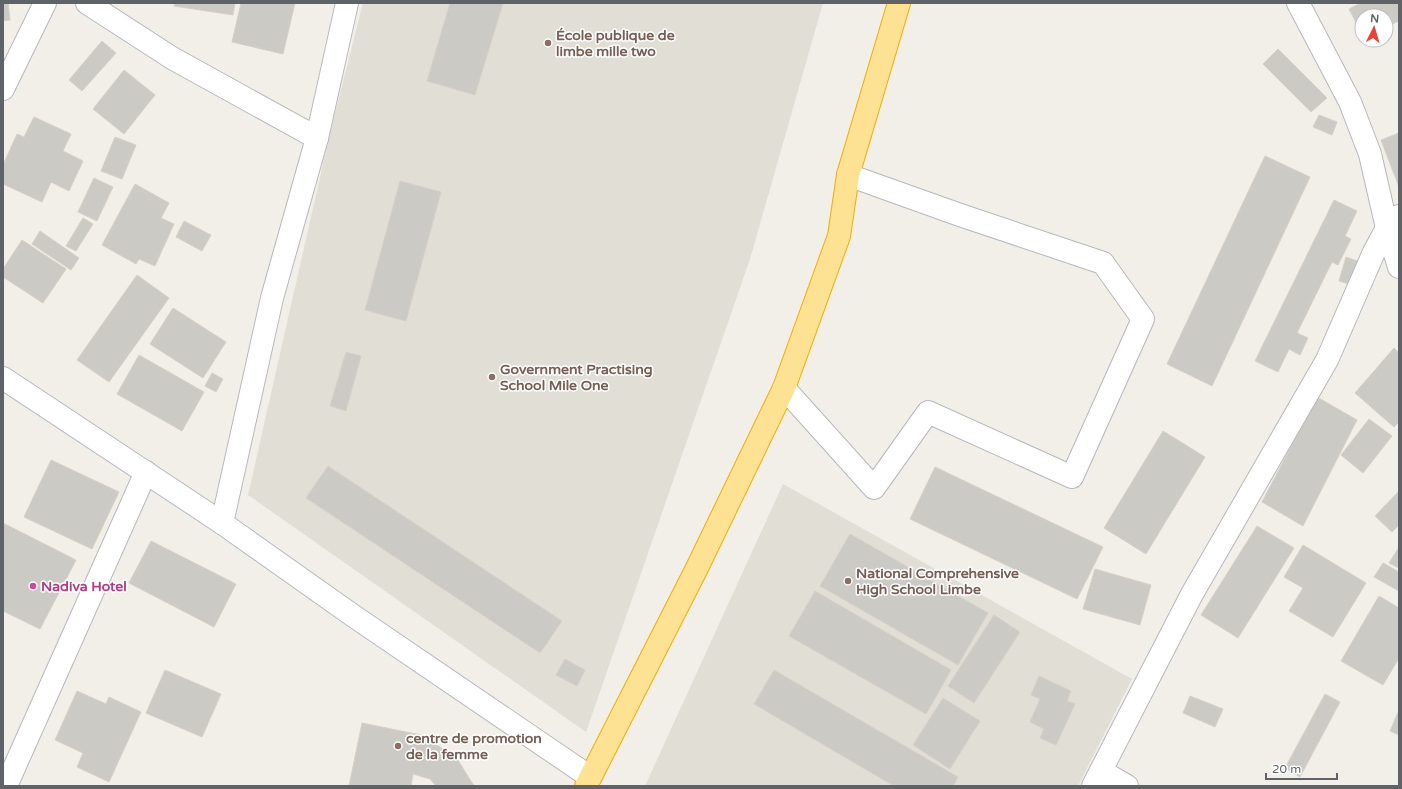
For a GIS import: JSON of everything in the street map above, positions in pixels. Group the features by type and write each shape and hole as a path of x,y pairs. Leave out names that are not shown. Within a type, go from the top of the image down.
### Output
{"highway":[{"path":"588,781 696,570 784,388 839,236 848,175 899,3"}],"street":[{"path":"3,89 45,3"},
{"path":"87,3 172,58 317,138"},
{"path":"222,523 272,298 317,138 347,3"},
{"path":"1298,3 1350,102 1370,154 1393,222 1399,267"},
{"path":"784,388 874,488 928,412 1072,477 1143,319 1103,263 960,215 848,175"},
{"path":"1127,786 1097,779 1192,594 1327,360 1374,252 1393,222"},
{"path":"3,378 222,523 588,781"},
{"path":"6,786 81,622 146,472"}],"shaded area":[{"name":"Government Practising School Mile One","path":"363,3 823,3 750,259 586,732 248,495 330,133"},
{"name":"National Comprehensive High School Limbe","path":"783,484 1132,679 1078,786 645,786"}],"building":[{"path":"3,3 8,3 10,20 3,21"},
{"path":"175,3 235,3 233,15 174,6"},
{"path":"241,3 295,3 283,54 232,42"},
{"path":"450,3 503,3 475,95 427,81"},
{"path":"1361,3 1399,3 1399,21 1394,23 1394,8 1354,8 1354,19 1349,9"},
{"path":"102,41 116,53 82,91 69,80"},
{"path":"1278,49 1327,98 1311,112 1263,64"},
{"path":"124,70 155,95 124,134 93,109"},
{"path":"1319,115 1337,122 1332,135 1313,127"},
{"path":"34,117 71,134 63,151 83,161 69,191 51,182 42,202 3,184 3,165 17,134 24,137"},
{"path":"1399,133 1399,187 1381,140"},
{"path":"115,137 136,145 122,179 101,171"},
{"path":"1265,156 1310,177 1212,386 1167,364"},
{"path":"94,178 113,187 97,221 78,212"},
{"path":"400,181 441,192 406,321 365,310"},
{"path":"135,184 169,203 161,218 174,224 155,266 139,259 136,264 102,245"},
{"path":"1334,200 1357,211 1345,236 1351,239 1338,265 1332,262 1297,333 1308,338 1300,355 1289,349 1278,372 1255,361"},
{"path":"83,218 93,224 76,251 66,246"},
{"path":"184,221 211,235 202,251 176,237"},
{"path":"40,231 79,258 71,270 32,244"},
{"path":"22,240 66,269 43,303 3,277 3,269"},
{"path":"1346,257 1360,262 1352,285 1339,281"},
{"path":"137,275 169,298 109,382 77,360"},
{"path":"173,308 226,342 203,378 150,344"},
{"path":"1394,348 1399,353 1399,422 1394,427 1355,393"},
{"path":"346,352 361,356 346,411 330,406"},
{"path":"139,355 204,392 182,431 117,394"},
{"path":"212,373 223,379 216,392 205,386"},
{"path":"1317,397 1357,420 1303,526 1262,502"},
{"path":"1369,419 1392,436 1363,473 1341,455"},
{"path":"1163,431 1205,457 1146,554 1104,528"},
{"path":"51,460 119,492 92,549 24,517"},
{"path":"328,466 562,621 540,653 306,498"},
{"path":"935,467 1103,547 1077,599 910,519"},
{"path":"1399,491 1399,525 1392,532 1375,516"},
{"name":"Nadiva Hotel","path":"3,523 76,560 40,629 3,611"},
{"path":"1257,526 1294,548 1238,638 1201,615"},
{"path":"850,534 988,613 958,665 820,586"},
{"path":"151,541 236,584 214,627 129,583"},
{"path":"1303,545 1366,583 1333,637 1289,611 1303,588 1284,577"},
{"path":"1399,547 1399,568 1389,563"},
{"path":"1383,563 1399,572 1399,591 1374,577"},
{"path":"1095,569 1151,585 1140,625 1083,609"},
{"path":"815,591 951,670 926,714 789,636"},
{"path":"1379,596 1399,608 1399,658 1383,685 1341,661"},
{"path":"994,615 1020,632 974,703 948,686"},
{"path":"565,659 585,670 577,686 556,675"},
{"path":"165,670 221,694 202,737 146,713"},
{"path":"774,670 958,777 953,786 894,786 754,704"},
{"path":"1039,676 1071,691 1067,701 1075,704 1056,745 1040,738 1044,729 1030,722 1040,699 1031,695"},
{"path":"77,691 106,704 109,697 141,712 109,782 77,767 83,753 55,740"},
{"path":"1325,694 1340,702 1300,777 1285,768"},
{"path":"1190,696 1223,709 1215,727 1183,713"},
{"path":"943,698 980,721 950,769 913,745"},
{"path":"1399,710 1399,735 1390,731"},
{"name":"centre de promotion de la femme","path":"362,723 421,735 456,757 474,786 436,786 430,779 413,774 411,786 349,786"}],"place":[{"name":"École publique de limbe mille two","path":"548,43"},
{"name":"Government Practising School Mile One","path":"492,377"},
{"name":"National Comprehensive High School Limbe","path":"848,581"},
{"name":"Nadiva Hotel","path":"33,586"},
{"name":"centre de promotion de la femme","path":"398,746"}]}
